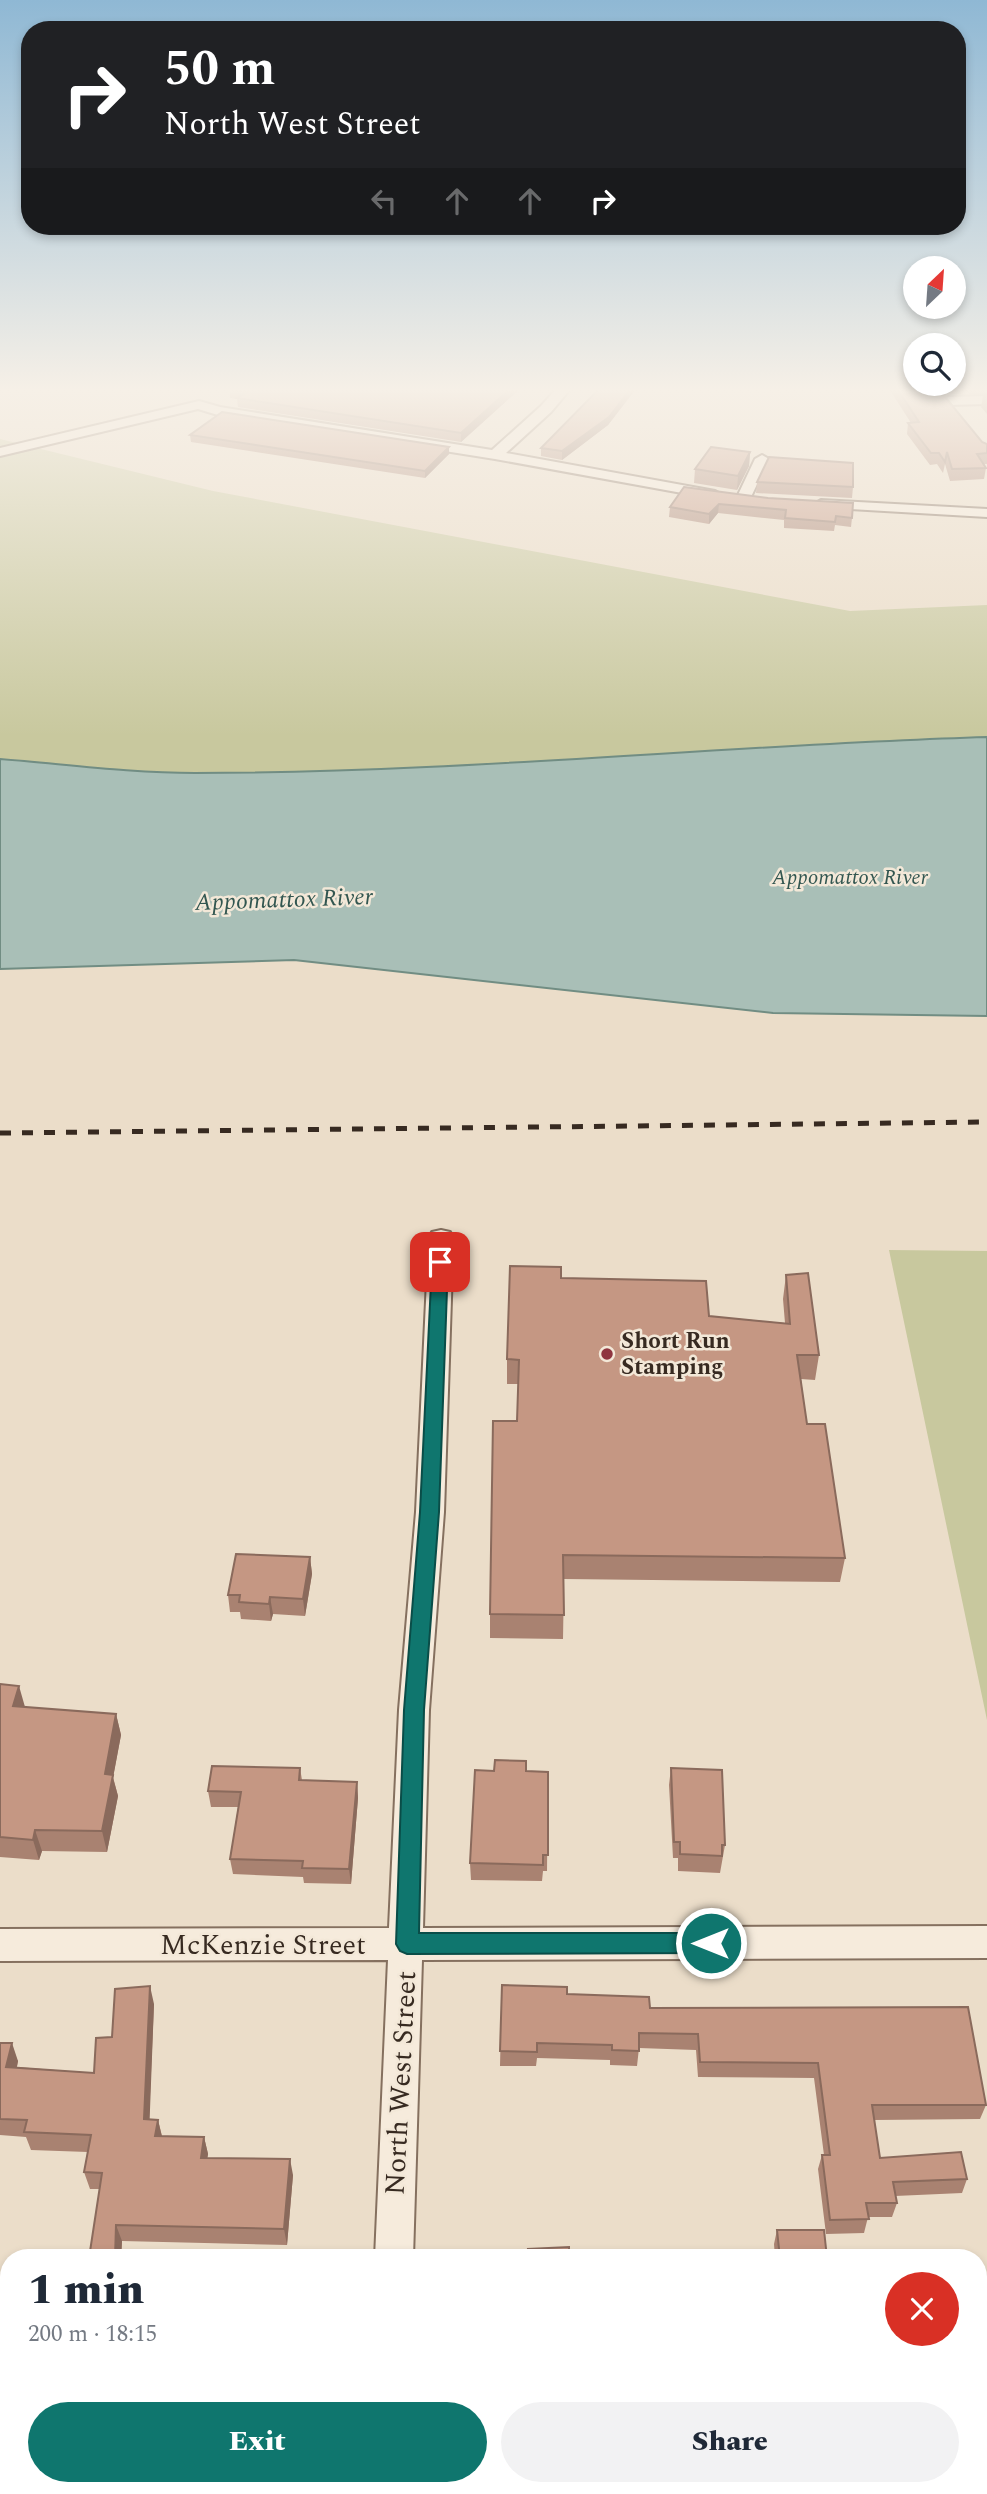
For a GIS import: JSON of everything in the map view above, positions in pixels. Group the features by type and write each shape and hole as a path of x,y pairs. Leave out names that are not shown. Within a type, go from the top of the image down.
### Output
{"street":[{"path":"816,503 987,513"},
{"name":"North West Street","path":"394,2249 414,1710 429,1512 441,1238"},
{"name":"McKenzie Street","path":"0,1945 987,1942"}],"green space":[{"path":"0,503 279,503 850,611 987,605 987,737 294,772 171,773 0,759"},
{"path":"889,1250 987,1251 987,1720"}],"water":[{"name":"Appomattox River","path":"987,737 987,1016 773,1013 294,960 0,969 0,759 171,773 294,772"}],"building":[{"path":"673,503 853,503 852,518 836,516 835,522 785,518 786,510 719,504 709,514 670,507"},
{"path":"510,1266 561,1267 561,1278 706,1281 709,1316 790,1324 786,1275 808,1273 819,1355 797,1355 807,1424 825,1424 845,1558 563,1555 564,1615 490,1614 493,1421 517,1421 519,1360 507,1359"},
{"path":"236,1554 310,1557 303,1599 270,1597 269,1604 239,1602 240,1595 228,1595"},
{"path":"0,1684 19,1686 13,1706 116,1714 105,1774 113,1775 102,1831 35,1830 33,1840 0,1837"},
{"path":"495,1760 526,1761 526,1771 548,1772 548,1855 543,1855 543,1865 470,1863 475,1770 494,1771"},
{"path":"212,1766 300,1768 299,1780 357,1782 349,1869 302,1868 303,1861 230,1859 241,1792 208,1791"},
{"path":"671,1768 722,1770 725,1845 722,1845 722,1856 680,1854 680,1842 674,1842"},
{"path":"502,1985 567,1987 567,1994 649,1997 650,2008 968,2007 986,2105 872,2105 880,2158 961,2152 967,2179 893,2182 897,2203 866,2203 869,2219 830,2220 822,2155 830,2155 818,2063 700,2062 698,2034 639,2033 639,2051 612,2050 612,2045 537,2043 537,2052 500,2051"},
{"path":"150,1986 144,2119 158,2120 155,2136 204,2137 201,2158 290,2159 284,2229 116,2225 115,2249 90,2249 102,2173 84,2172 91,2135 24,2132 27,2120 0,2119 0,2043 12,2043 6,2067 94,2073 96,2038 112,2037 115,1989"},
{"path":"777,2230 824,2230 826,2249 779,2249"},
{"path":"569,2247 569,2249 528,2249"}],"railway":[{"path":"0,1133 987,1122"}],"place":[{"name":"Short Run Stamping","path":"607,1354"}],"route":[{"path":"440,1262 429,1512 414,1710 407,1944 711,1943"}]}
